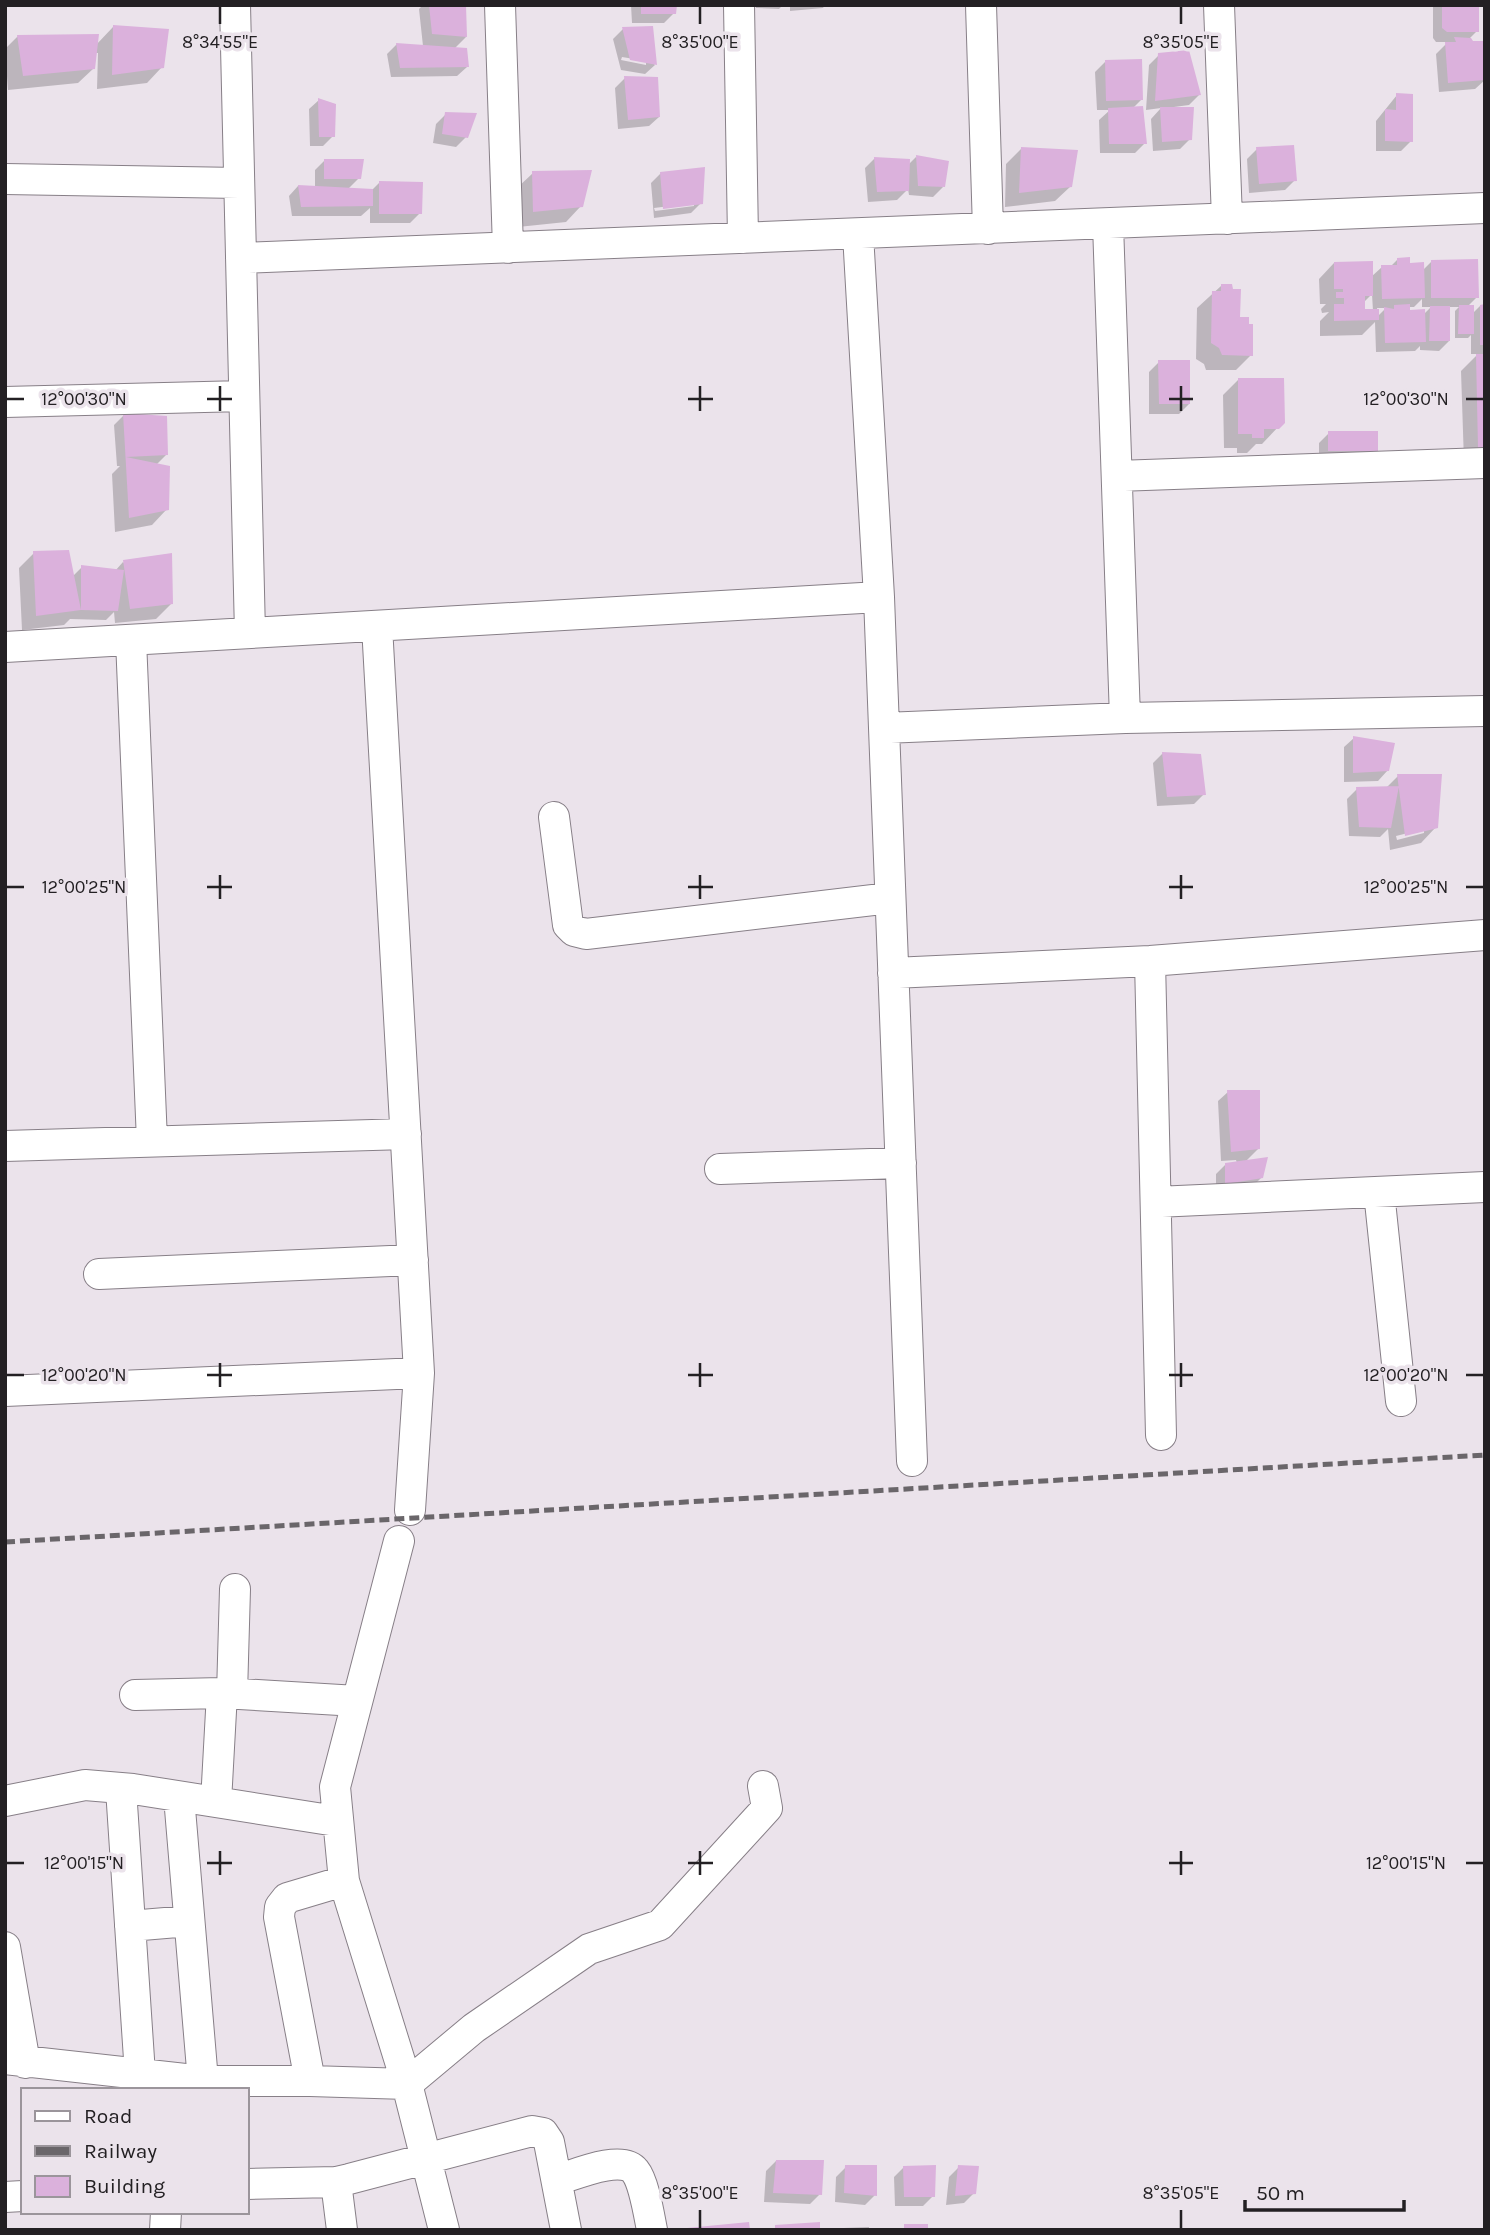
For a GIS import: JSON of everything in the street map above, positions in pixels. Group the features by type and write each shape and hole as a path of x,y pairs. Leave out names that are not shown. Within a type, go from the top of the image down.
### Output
{"street":[{"path":"235,5 250,633"},
{"path":"500,5 508,248"},
{"path":"739,5 743,239"},
{"path":"981,5 988,229"},
{"path":"1219,5 1227,219"},
{"path":"5,179 239,183"},
{"path":"241,258 1485,208"},
{"path":"1108,224 1125,718"},
{"path":"858,234 879,597 912,1461"},
{"path":"5,402 244,396"},
{"path":"1117,476 1485,463"},
{"path":"5,647 879,597"},
{"path":"377,626 419,1373 410,1510"},
{"path":"131,640 152,1142"},
{"path":"884,728 1125,718 1485,711"},
{"path":"555,817 568,925 574,931 586,934 890,898"},
{"path":"893,973 1150,961 1485,935"},
{"path":"1150,961 1161,1435"},
{"path":"5,1146 406,1134"},
{"path":"720,1168 901,1163"},
{"path":"1156,1202 1485,1187"},
{"path":"1379,1192 1401,1401"},
{"path":"99,1274 413,1260"},
{"path":"5,1391 419,1373"},
{"path":"400,1541 335,1787 337,1821 344,1881 407,2084 444,2230"},
{"path":"216,1802 235,1589"},
{"path":"135,1695 227,1694 357,1701"},
{"path":"5,1801 85,1785 337,1821"},
{"path":"5,1947 15,2061 140,2074 184,2083 310,2081 407,2084 474,2028 589,1949 660,1925 767,1808 764,1786"},
{"path":"121,1789 140,2074"},
{"path":"179,1797 189,1921 184,2083"},
{"path":"310,2081 279,1917 280,1907 287,1898 344,1881"},
{"path":"130,1926 189,1921"},
{"path":"248,2184 336,2182 532,2131 543,2133 549,2142 566,2230"},
{"path":"556,2180 615,2164 625,2164 636,2171 652,2230"},
{"path":"336,2182 342,2230"}],"building":[{"path":"429,5 466,5 467,37 432,34"},
{"path":"641,5 677,5 676,14 641,14"},
{"path":"1442,5 1479,5 1479,32 1447,32 1442,28"},
{"path":"113,25 169,29 164,68 112,75"},
{"path":"653,26 657,65 630,60 622,27"},
{"path":"99,34 95,69 23,76 17,35"},
{"path":"1454,37 1484,41 1485,80 1448,83 1445,42 1456,42"},
{"path":"396,43 467,48 469,67 400,68"},
{"path":"1189,50 1201,95 1155,101 1158,53"},
{"path":"1142,59 1143,100 1106,101 1105,60"},
{"path":"624,76 658,77 660,117 628,120"},
{"path":"1396,93 1413,94 1413,142 1385,141 1385,109 1396,110"},
{"path":"318,98 336,104 335,137 319,137"},
{"path":"1143,106 1147,144 1109,144 1108,108"},
{"path":"1160,107 1194,107 1192,140 1162,142"},
{"path":"445,112 477,113 468,138 442,134"},
{"path":"1294,145 1297,181 1259,184 1256,147"},
{"path":"1021,147 1078,150 1072,187 1019,193"},
{"path":"916,155 949,161 945,187 918,186"},
{"path":"874,157 910,159 909,191 877,192"},
{"path":"324,159 364,159 361,179 324,179"},
{"path":"705,167 703,204 663,209 660,172"},
{"path":"592,170 583,207 533,212 532,171"},
{"path":"379,181 423,182 422,214 379,214"},
{"path":"298,185 373,189 373,206 301,207"},
{"path":"1410,257 1410,263 1424,262 1425,298 1382,299 1381,265 1397,265 1397,258"},
{"path":"1478,259 1479,298 1431,298 1431,260"},
{"path":"1373,261 1373,296 1365,296 1365,309 1379,309 1379,320 1334,321 1334,304 1344,304 1344,298 1336,298 1336,292 1343,292 1343,289 1334,289 1334,262"},
{"path":"1221,284 1232,284 1233,289 1241,289 1240,317 1249,317 1249,324 1253,324 1253,356 1222,355 1219,348 1211,343 1212,291 1221,291"},
{"path":"1410,304 1410,310 1425,309 1426,342 1385,343 1384,307 1394,309 1394,305"},
{"path":"1485,304 1485,345 1480,345 1480,305"},
{"path":"1459,305 1474,305 1474,334 1458,334"},
{"path":"1430,306 1450,306 1450,341 1429,341"},
{"path":"1476,354 1485,354 1485,447 1478,448"},
{"path":"1158,360 1190,360 1190,404 1159,404"},
{"path":"1238,378 1284,378 1285,423 1279,429 1264,429 1264,438 1252,438 1252,434 1238,434"},
{"path":"123,413 167,416 168,455 126,457 170,466 169,510 129,518"},
{"path":"1328,431 1378,431 1378,451 1328,451"},
{"path":"69,550 81,610 36,616 33,551"},
{"path":"172,553 173,604 130,609 123,560"},
{"path":"81,565 124,570 118,611 81,610"},
{"path":"1353,736 1395,743 1389,771 1353,773"},
{"path":"1162,752 1201,754 1206,795 1167,797"},
{"path":"1397,774 1442,774 1438,828 1405,836"},
{"path":"1399,786 1391,828 1359,827 1356,787"},
{"path":"1227,1090 1260,1090 1260,1149 1231,1152"},
{"path":"1268,1157 1263,1178 1225,1184 1225,1163"},
{"path":"776,2160 824,2160 822,2195 773,2193"},
{"path":"845,2165 877,2165 877,2196 844,2193"},
{"path":"936,2165 935,2197 904,2197 903,2166"},
{"path":"958,2165 979,2166 976,2194 955,2196"},
{"path":"749,2222 750,2230 687,2230 687,2228"},
{"path":"820,2222 820,2230 775,2230 775,2225"},
{"path":"904,2224 928,2224 928,2230 904,2230"}],"railway":[{"path":"5,1542 1485,1455"}]}
